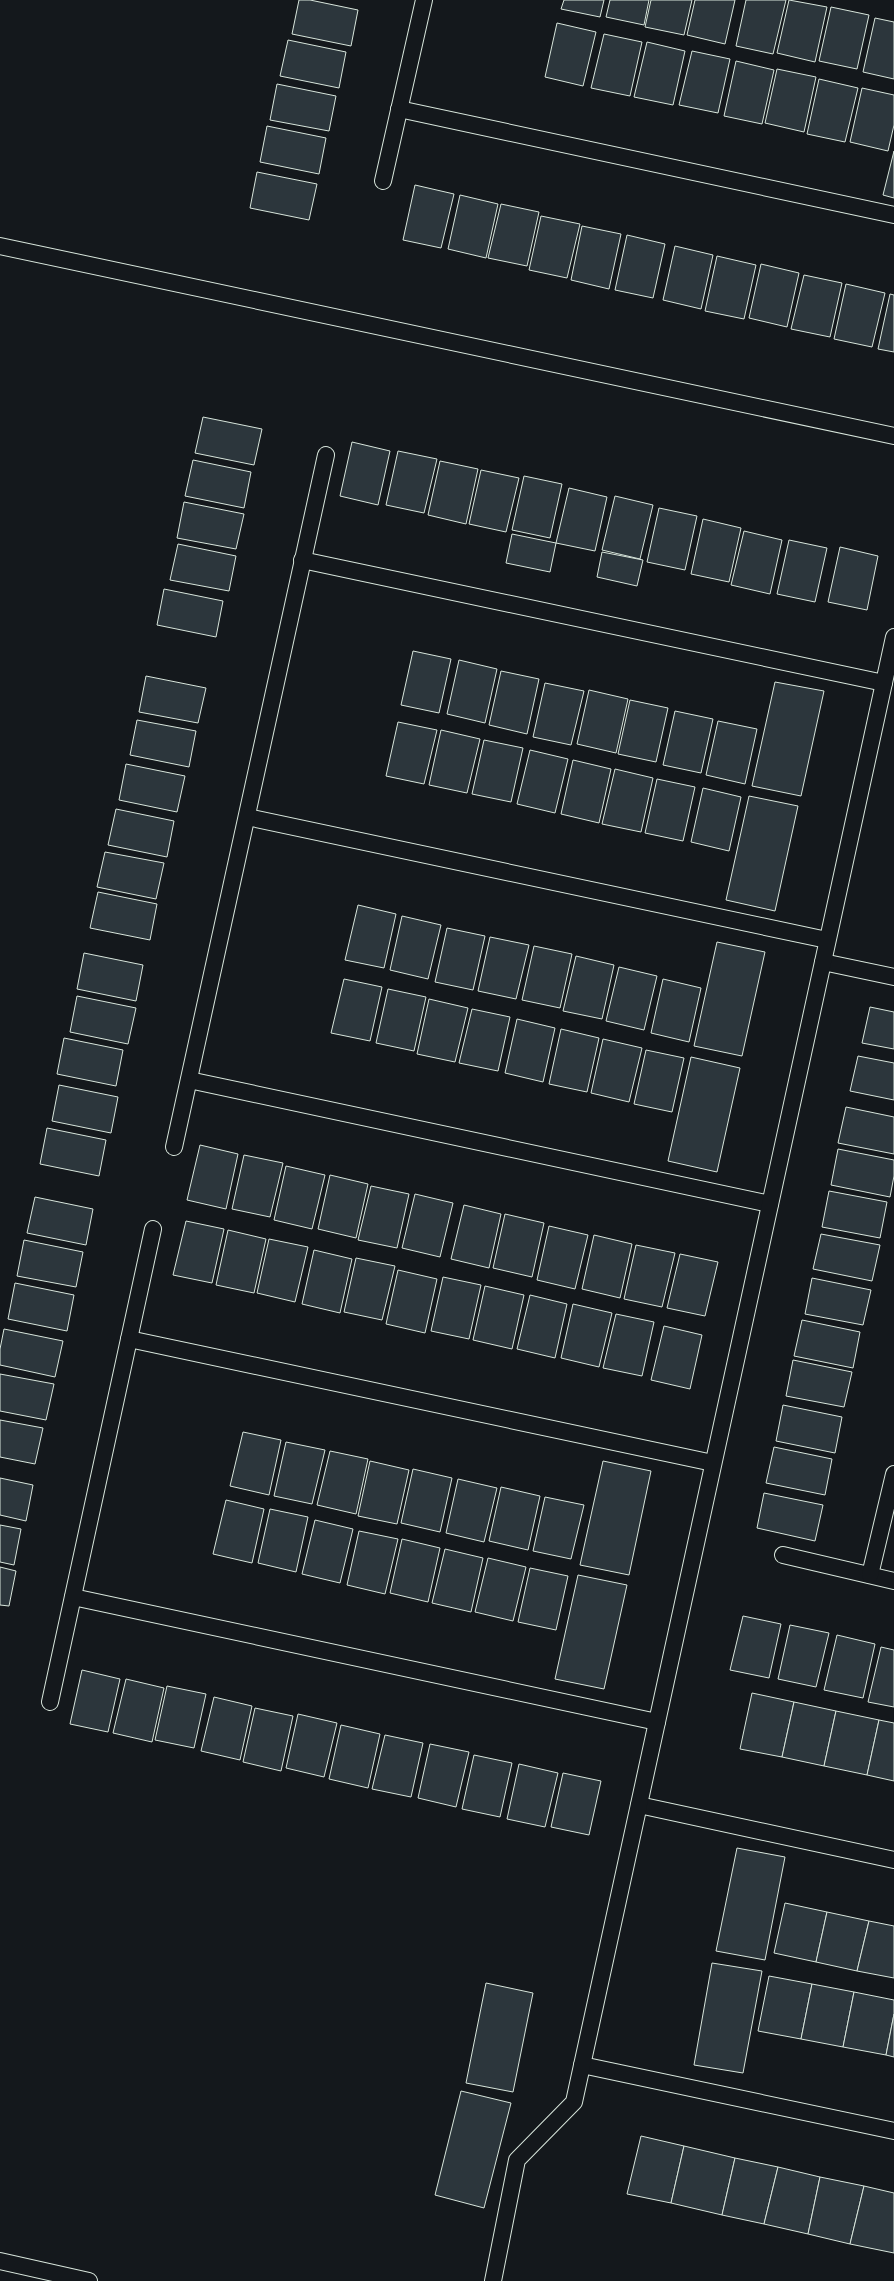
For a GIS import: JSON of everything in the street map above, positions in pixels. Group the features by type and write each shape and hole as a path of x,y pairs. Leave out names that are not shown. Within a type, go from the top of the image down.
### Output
{"lane":[{"path":"383,181 424,0"},
{"path":"399,109 894,215"},
{"path":"0,246 894,436"},
{"path":"174,1147 326,455"},
{"path":"302,560 884,683"},
{"path":"493,2281 517,2160 574,2102 894,636"},
{"path":"247,817 828,940"},
{"path":"823,962 894,978"},
{"path":"189,1080 770,1204"},
{"path":"50,1702 153,1229"},
{"path":"129,1339 713,1463"},
{"path":"870,1575 894,1474"},
{"path":"783,1555 894,1581"},
{"path":"73,1597 657,1722"},
{"path":"639,1805 894,1860"},
{"path":"582,2065 894,2131"},
{"path":"0,2261 89,2281"}],"building":[{"path":"299,0 310,0 358,10 351,46 292,34"},
{"path":"564,0 604,0 600,17 561,9"},
{"path":"610,0 649,0 644,25 606,17"},
{"path":"651,0 692,0 684,35 645,27"},
{"path":"695,0 735,0 725,44 687,35"},
{"path":"746,0 786,0 773,54 736,46"},
{"path":"789,0 827,7 815,62 777,53"},
{"path":"831,7 869,15 857,69 819,61"},
{"path":"875,18 894,22 894,79 863,72"},
{"path":"557,23 596,32 583,86 545,77"},
{"path":"604,34 642,42 630,96 591,88"},
{"path":"288,40 346,52 339,88 280,76"},
{"path":"647,42 685,51 673,105 634,97"},
{"path":"692,51 730,59 718,113 679,105"},
{"path":"736,61 774,70 762,124 724,116"},
{"path":"777,69 816,77 804,132 765,123"},
{"path":"819,79 858,88 845,142 807,134"},
{"path":"277,84 336,96 329,131 270,120"},
{"path":"862,88 894,95 894,125 888,151 850,142"},
{"path":"267,126 326,138 319,174 260,162"},
{"path":"894,151 894,198 883,195"},
{"path":"257,172 317,184 309,220 250,208"},
{"path":"415,185 454,194 441,248 403,240"},
{"path":"460,195 498,204 486,258 448,249"},
{"path":"501,204 539,212 527,266 488,258"},
{"path":"541,216 580,224 567,278 529,270"},
{"path":"582,226 621,234 609,289 571,280"},
{"path":"627,235 665,244 653,298 615,290"},
{"path":"675,246 713,255 701,309 663,300"},
{"path":"717,256 756,265 744,319 705,311"},
{"path":"761,264 799,273 787,327 749,318"},
{"path":"804,275 842,283 830,337 791,329"},
{"path":"846,284 885,293 872,347 834,339"},
{"path":"890,294 894,295 894,352 878,349"},
{"path":"203,417 262,429 254,465 195,453"},
{"path":"352,442 390,451 378,505 340,496"},
{"path":"398,451 437,459 424,513 386,505"},
{"path":"193,460 251,472 244,508 185,496"},
{"path":"440,461 478,469 466,524 428,515"},
{"path":"481,470 519,478 506,532 469,524"},
{"path":"524,476 562,484 550,538 512,530"},
{"path":"569,488 607,497 595,551 556,543"},
{"path":"615,496 653,505 640,559 602,550"},
{"path":"184,502 244,514 236,549 177,538"},
{"path":"659,508 697,516 685,570 647,562"},
{"path":"703,519 741,528 729,582 691,574"},
{"path":"744,531 782,540 770,594 731,585"},
{"path":"512,534 556,543 550,572 506,563"},
{"path":"789,540 827,548 815,602 777,594"},
{"path":"178,544 236,556 229,591 170,580"},
{"path":"840,547 878,556 867,610 828,602"},
{"path":"602,552 643,560 637,586 597,577"},
{"path":"164,589 223,601 216,637 157,625"},
{"path":"413,651 451,659 439,713 401,705"},
{"path":"459,660 497,669 485,723 447,714"},
{"path":"501,671 539,679 527,734 489,725"},
{"path":"146,676 206,688 198,723 139,712"},
{"path":"775,682 824,691 801,796 752,786"},
{"path":"545,683 584,691 571,745 533,737"},
{"path":"589,690 628,699 616,753 577,744"},
{"path":"630,700 668,708 656,762 618,754"},
{"path":"675,711 713,719 701,773 663,765"},
{"path":"137,720 196,731 189,767 130,755"},
{"path":"718,721 757,729 745,784 706,775"},
{"path":"398,722 437,730 424,784 386,776"},
{"path":"441,730 480,739 467,793 429,785"},
{"path":"484,740 523,748 511,802 472,794"},
{"path":"530,750 568,759 555,813 517,804"},
{"path":"573,760 611,769 599,823 561,814"},
{"path":"126,764 185,776 177,812 119,800"},
{"path":"615,769 653,778 641,832 602,824"},
{"path":"657,779 695,787 683,841 645,833"},
{"path":"703,788 741,797 729,851 691,842"},
{"path":"749,796 798,806 775,911 726,900"},
{"path":"116,809 174,821 167,857 108,845"},
{"path":"105,852 164,863 156,899 97,887"},
{"path":"98,892 157,904 150,940 90,928"},
{"path":"358,905 396,914 384,968 345,960"},
{"path":"402,916 441,925 428,979 390,970"},
{"path":"447,928 485,936 473,990 435,982"},
{"path":"490,937 529,945 516,999 478,991"},
{"path":"717,942 765,952 742,1056 694,1046"},
{"path":"534,946 572,954 560,1008 522,1000"},
{"path":"84,953 143,965 136,1001 77,989"},
{"path":"576,956 614,965 602,1019 563,1011"},
{"path":"619,967 657,976 644,1030 606,1021"},
{"path":"344,979 382,987 370,1041 331,1033"},
{"path":"663,979 701,988 689,1042 651,1033"},
{"path":"388,989 426,997 414,1051 376,1043"},
{"path":"77,996 136,1008 128,1044 70,1032"},
{"path":"429,999 468,1008 455,1062 417,1054"},
{"path":"870,1007 894,1012 894,1049 862,1043"},
{"path":"472,1009 510,1017 498,1071 459,1063"},
{"path":"517,1019 555,1028 543,1082 505,1073"},
{"path":"561,1029 599,1038 587,1092 549,1084"},
{"path":"64,1038 123,1050 116,1086 57,1074"},
{"path":"603,1039 642,1048 629,1102 591,1093"},
{"path":"646,1050 684,1058 672,1112 634,1104"},
{"path":"858,1056 894,1063 894,1100 850,1091"},
{"path":"691,1057 740,1068 717,1172 668,1161"},
{"path":"59,1085 118,1097 111,1133 52,1121"},
{"path":"846,1107 894,1117 894,1154 838,1143"},
{"path":"47,1128 106,1140 99,1176 40,1164"},
{"path":"200,1145 238,1154 226,1209 187,1200"},
{"path":"838,1149 894,1160 894,1176 890,1197 831,1185"},
{"path":"244,1155 283,1163 270,1217 232,1209"},
{"path":"286,1166 325,1175 312,1229 274,1220"},
{"path":"330,1175 368,1184 356,1238 318,1229"},
{"path":"371,1186 409,1194 397,1248 358,1240"},
{"path":"829,1191 887,1202 880,1238 822,1227"},
{"path":"415,1194 453,1203 440,1257 402,1248"},
{"path":"35,1197 93,1209 86,1245 27,1233"},
{"path":"464,1205 501,1214 489,1268 451,1259"},
{"path":"505,1214 544,1223 532,1277 493,1268"},
{"path":"186,1221 224,1229 212,1283 173,1275"},
{"path":"549,1226 588,1235 575,1289 537,1280"},
{"path":"228,1230 266,1239 254,1293 216,1285"},
{"path":"821,1234 880,1245 872,1281 813,1269"},
{"path":"594,1235 632,1244 620,1298 582,1289"},
{"path":"269,1239 308,1247 295,1302 257,1293"},
{"path":"24,1240 83,1252 76,1287 17,1276"},
{"path":"636,1245 675,1253 662,1307 624,1299"},
{"path":"314,1250 352,1259 340,1313 302,1304"},
{"path":"680,1254 718,1262 705,1316 667,1308"},
{"path":"356,1258 395,1266 382,1320 344,1312"},
{"path":"398,1270 437,1279 425,1333 386,1324"},
{"path":"443,1277 481,1285 469,1339 431,1331"},
{"path":"812,1278 871,1290 863,1325 805,1314"},
{"path":"15,1283 74,1295 67,1331 8,1319"},
{"path":"485,1286 524,1295 512,1349 473,1340"},
{"path":"530,1295 567,1304 555,1358 517,1349"},
{"path":"573,1304 612,1313 599,1367 561,1358"},
{"path":"616,1314 654,1322 642,1376 603,1368"},
{"path":"802,1320 860,1332 853,1368 794,1356"},
{"path":"664,1326 702,1335 690,1389 651,1380"},
{"path":"4,1329 63,1341 55,1377 0,1365 0,1349"},
{"path":"793,1360 852,1372 844,1407 786,1396"},
{"path":"0,1374 54,1384 46,1420 0,1411"},
{"path":"783,1405 842,1417 835,1453 776,1441"},
{"path":"0,1420 43,1428 35,1464 0,1457"},
{"path":"243,1432 281,1440 269,1495 230,1486"},
{"path":"286,1442 325,1450 312,1504 274,1496"},
{"path":"774,1447 832,1459 825,1495 766,1483"},
{"path":"330,1451 368,1459 356,1514 317,1505"},
{"path":"370,1461 409,1470 397,1524 358,1516"},
{"path":"603,1461 651,1471 629,1575 580,1565"},
{"path":"413,1469 452,1478 440,1532 401,1523"},
{"path":"0,1478 33,1485 26,1521 0,1515"},
{"path":"458,1479 497,1488 484,1542 446,1533"},
{"path":"501,1487 540,1496 528,1550 489,1541"},
{"path":"764,1493 823,1505 815,1541 757,1528"},
{"path":"545,1497 584,1505 571,1559 533,1551"},
{"path":"226,1500 264,1509 252,1563 213,1554"},
{"path":"270,1509 308,1517 296,1572 258,1563"},
{"path":"315,1520 353,1529 340,1583 302,1574"},
{"path":"0,1525 21,1529 14,1565 0,1562"},
{"path":"359,1531 398,1539 385,1594 347,1585"},
{"path":"402,1539 440,1548 428,1602 390,1593"},
{"path":"445,1549 483,1558 471,1612 432,1603"},
{"path":"488,1558 526,1567 513,1621 475,1612"},
{"path":"0,1567 16,1571 9,1606 0,1605"},
{"path":"530,1568 568,1576 556,1630 518,1622"},
{"path":"578,1575 627,1585 604,1689 555,1679"},
{"path":"743,1616 781,1624 769,1678 730,1670"},
{"path":"790,1625 829,1633 816,1687 778,1679"},
{"path":"837,1635 875,1644 863,1698 824,1690"},
{"path":"881,1647 894,1650 894,1707 868,1702"},
{"path":"82,1670 120,1679 108,1732 70,1724"},
{"path":"126,1679 164,1688 152,1742 113,1733"},
{"path":"167,1686 206,1694 194,1748 155,1740"},
{"path":"752,1693 794,1702 782,1757 740,1749"},
{"path":"214,1697 252,1706 240,1760 201,1751"},
{"path":"794,1702 836,1711 824,1766 782,1757"},
{"path":"255,1708 293,1716 281,1771 243,1762"},
{"path":"836,1711 879,1720 867,1775 824,1766"},
{"path":"298,1714 337,1723 324,1777 286,1768"},
{"path":"879,1720 894,1723 894,1781 867,1775"},
{"path":"341,1725 380,1734 368,1788 329,1779"},
{"path":"385,1735 423,1743 411,1797 372,1789"},
{"path":"430,1744 469,1752 456,1807 418,1798"},
{"path":"474,1755 512,1763 500,1817 462,1809"},
{"path":"519,1764 558,1773 545,1827 507,1819"},
{"path":"563,1773 601,1781 589,1835 551,1827"},
{"path":"737,1848 785,1857 765,1960 716,1951"},
{"path":"785,1903 827,1912 816,1962 774,1953"},
{"path":"827,1912 869,1921 857,1971 816,1962"},
{"path":"869,1921 894,1926 894,1978 857,1971"},
{"path":"712,1963 762,1971 743,2073 694,2065"},
{"path":"769,1976 812,1984 801,2039 758,2031"},
{"path":"486,1983 533,1993 513,2092 466,2083"},
{"path":"812,1984 854,1992 843,2047 801,2039"},
{"path":"854,1992 894,2000 894,2014 886,2055 843,2047"},
{"path":"894,2014 894,2057 886,2055"},
{"path":"461,2091 511,2103 484,2208 435,2195"},
{"path":"641,2136 684,2146 671,2203 627,2194"},
{"path":"684,2146 735,2158 722,2215 671,2203"},
{"path":"735,2158 778,2167 764,2224 722,2215"},
{"path":"778,2167 820,2177 808,2234 764,2224"},
{"path":"820,2177 864,2186 850,2244 808,2234"},
{"path":"864,2186 894,2193 894,2253 850,2244"}]}
